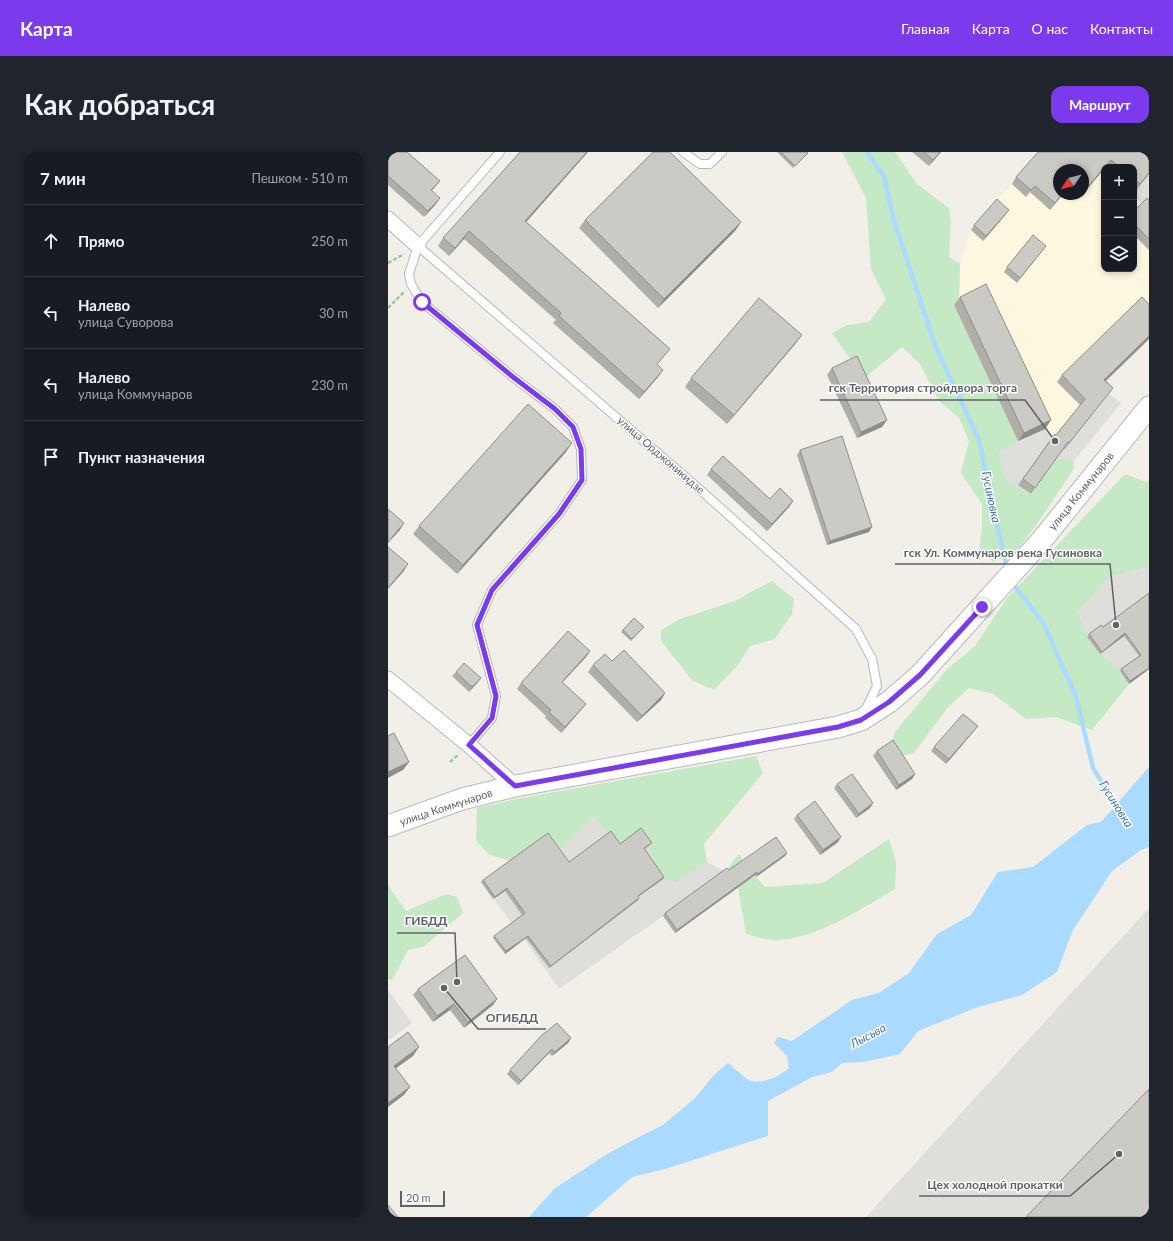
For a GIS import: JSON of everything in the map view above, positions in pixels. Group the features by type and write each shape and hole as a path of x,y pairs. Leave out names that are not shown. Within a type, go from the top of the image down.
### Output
{"main road":[{"name":"улица Коммунаров","path":"388,826 462,799 515,786 838,727 861,720 889,702 920,675 1041,541 1149,407"}],"street":[{"name":"улица Орджоникидзе","path":"388,219 418,246"},
{"path":"388,678 469,745 515,786"}],"lane":[{"path":"469,745 492,718 496,696 477,625 492,590 559,514 582,480 581,449 573,427 555,409 513,377 422,302 411,284 409,274 418,246 500,152"},
{"path":"683,152 700,164 710,164 722,152"},
{"name":"улица Орджоникидзе","path":"418,246 697,487 856,629 872,659 877,686 861,720"}],"path":[{"path":"388,308 411,284"}],"shaded area":[{"path":"1065,152 1095,152 1105,164 1101,164 1101,272 1137,272 1137,199 1149,211 1149,339 1080,406 1053,440 1045,429 1018,441 954,305 959,303 960,264 971,230 1012,184 1027,197 1053,166 1053,200 1089,200 1089,164 1055,164"},
{"path":"1149,152 1149,211 1137,199 1137,164"},
{"path":"1100,386 1121,403 1074,461 1063,459 1031,494 1012,485 1003,474 999,453 1018,441 1045,429 1053,440"},
{"path":"1149,567 1149,669 1129,684 1120,671 1100,654 1087,637 1078,612 1109,577"},
{"path":"594,815 609,834 650,845 654,866 677,882 707,862 725,871 738,888 675,933 663,916 559,989 481,882 546,836 558,852"},
{"path":"1149,908 1149,1217 866,1217"},
{"path":"388,990 412,1023 388,1041"}],"green space":[{"path":"842,152 895,152 917,184 949,208 951,221 949,257 960,264 959,303 954,305 1018,441 999,453 1003,470 1008,480 1031,494 1055,460 1063,459 1074,461 1073,470 1035,527 1017,550 994,562 979,551 982,530 982,504 961,473 969,441 959,418 939,401 920,364 902,347 861,381 853,363 832,333 847,325 869,322 886,299 871,269 866,198"},
{"path":"1125,474 1146,482 1149,481 1149,567 1109,577 1078,612 1087,637 1100,654 1120,671 1129,684 1092,730 1056,717 1026,719 993,694 969,688 949,706 914,753 902,756 892,740 895,732 947,669 975,646 1007,598"},
{"path":"772,581 794,599 792,614 775,639 750,646 737,666 714,690 693,681 661,641 661,630 680,619 738,600"},
{"path":"756,756 763,773 704,844 707,862 677,882 663,879 654,866 650,845 618,846 594,816 558,852 511,861 490,855 476,841 477,808 521,798"},
{"path":"889,839 896,862 895,889 837,922 805,935 789,939 773,940 746,934 738,888 725,871 739,854 765,887 823,883"},
{"path":"388,885 406,911 446,894 457,897 463,913 423,947 408,950 392,980 388,979"}],"water":[{"name":"Лысьва","path":"1149,767 1149,847 1141,850 1112,871 1073,930 1057,972 1022,995 978,1007 918,1031 900,1054 864,1062 842,1063 832,1072 812,1077 768,1101 768,1136 665,1169 632,1177 586,1217 529,1217 554,1189 607,1154 663,1125 695,1098 714,1075 728,1063 748,1080 756,1082 766,1080 785,1071 789,1068 787,1056 774,1043 778,1037 792,1041 852,1000 879,993 909,973 937,934 971,915 998,872 1033,867 1087,825 1101,822"}],"building":[{"path":"388,152 407,152 440,181 431,190 440,198 428,211 388,176"},
{"path":"520,152 587,152 525,221 670,349 657,364 663,370 644,392 559,316 561,313 469,231 455,248 443,238"},
{"path":"653,152 670,152 741,222 664,299 585,220"},
{"path":"781,152 807,152 808,153 795,166"},
{"path":"924,152 940,152 933,160"},
{"path":"1038,152 1149,152 1149,173 1140,184 1137,182 1137,164 1116,164 1111,160 1108,164 1101,164 1101,172 1089,186 1089,164 1053,164 1053,200 1057,200 1055,203 1035,186 1031,190 1016,177"},
{"path":"1147,198 1149,200 1149,239 1137,227 1137,208"},
{"path":"997,199 1009,210 986,236 974,225"},
{"path":"1033,235 1046,246 1020,278 1007,267"},
{"path":"986,284 1051,420 1024,433 960,297"},
{"path":"1142,297 1149,304 1149,336 1104,380 1113,388 1069,443 1068,442 1035,488 1023,479 1055,434 1056,435 1085,399 1062,375"},
{"path":"759,298 802,335 734,415 691,378"},
{"path":"857,356 887,420 861,432 832,368"},
{"path":"528,404 572,443 463,565 419,526"},
{"path":"842,436 872,527 830,541 800,450"},
{"path":"723,456 770,499 780,488 793,501 772,524 711,469"},
{"path":"388,509 404,523 388,542"},
{"path":"388,547 408,564 388,588"},
{"path":"1149,593 1149,668 1130,681 1121,669 1141,655 1125,633 1102,652 1089,634 1101,625 1103,627"},
{"path":"634,618 644,627 632,639 623,630"},
{"path":"568,631 590,651 562,682 586,704 565,727 549,712 551,710 521,683"},
{"path":"624,650 665,693 642,716 593,665 605,654 612,661"},
{"path":"464,663 481,678 472,687 456,672"},
{"path":"963,714 978,726 949,759 934,747"},
{"path":"394,733 409,762 388,772 388,736"},
{"path":"893,740 915,774 899,785 877,751"},
{"path":"852,774 873,803 859,814 837,784"},
{"path":"815,801 841,837 823,850 797,815"},
{"path":"641,828 652,843 644,848 664,877 551,966 528,936 506,951 494,936 525,913 507,888 495,897 483,880 548,833 569,862 611,831 620,844"},
{"path":"776,837 787,853 758,874 757,872 677,930 665,913 727,868 729,870"},
{"path":"465,955 497,999 468,1022 454,1004 437,1016 418,989"},
{"path":"557,1023 571,1038 555,1052 552,1049 521,1081 510,1070 541,1036"},
{"path":"408,1032 419,1047 394,1066 410,1087 388,1103 388,1047"},
{"path":"1149,1089 1149,1217 1026,1217"},
{"path":"388,1205 398,1217 388,1217"}],"waterway":[{"name":"Гусиновка","path":"867,152 884,177 894,221 935,345 979,440 1007,569"},
{"name":"Гусиновка","path":"1011,581 1044,624 1076,697 1093,768 1119,810"}],"place":[{"name":"гск Территория стройдвора торга","path":"1055,441"},
{"name":"гск Ул. Коммунаров река Гусиновка","path":"1116,625"},
{"name":"ГИБДД","path":"457,982"},
{"name":"ОГИБДД","path":"444,988"},
{"name":"Цех холодной прокатки","path":"1119,1154"}],"route":[{"path":"422,302 513,377 555,409 573,427 581,449 582,480 559,514 492,590 477,625 496,696 492,718 469,745 515,786 838,727 861,720 889,702 920,675 952,642 982,607"}]}
